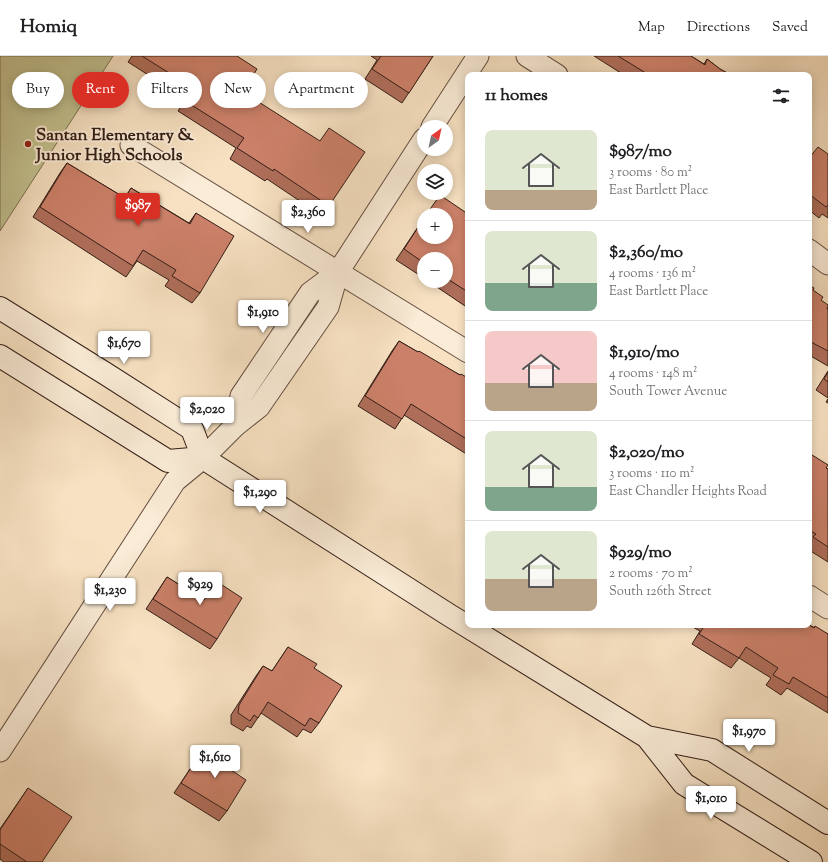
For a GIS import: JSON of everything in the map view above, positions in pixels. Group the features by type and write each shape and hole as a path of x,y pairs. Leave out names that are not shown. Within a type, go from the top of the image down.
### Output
{"main road":[{"path":"0,308 192,429 203,458 465,625"},
{"path":"0,356 168,461 203,458"},
{"path":"470,628 647,737 684,784 811,862"},
{"path":"647,737 712,750 828,823"}],"street":[{"path":"468,72 478,56"},
{"path":"527,56 552,72"},
{"path":"437,120 465,76"},
{"path":"131,145 465,350"},
{"path":"0,750 175,481 203,458 235,426 241,396 310,294 338,272 417,150"},
{"path":"812,252 828,264"},
{"path":"812,598 828,608"}],"shaded area":[{"name":"Santan Elementary & Junior High Schools","path":"0,56 113,56 103,72 72,72 72,108 79,108 0,231"}],"building":[{"path":"142,56 237,56 257,69 255,72 210,72 210,108 266,108 266,107 320,141 329,128 365,152 329,206 274,169 273,171 237,148 244,138 196,108 202,108 202,72 168,72"},
{"path":"381,56 433,56 409,93 372,69"},
{"path":"618,56 691,56 705,65 707,59 726,72 644,72"},
{"path":"818,147 828,154 828,205 826,207 812,196 812,154"},
{"path":"67,163 125,198 131,188 190,224 196,213 234,236 200,293 172,276 176,270 143,250 133,266 40,207"},
{"path":"436,200 447,200 465,212 465,290 453,282 453,252 417,252 417,258 404,249 417,229 417,244 453,244 453,208 431,208"},
{"path":"812,287 814,288 813,290 823,297 821,300 828,305 828,351 812,343"},
{"path":"399,341 460,375 461,374 465,376 465,438 411,404 402,419 365,396"},
{"path":"828,372 828,382 824,379"},
{"path":"812,455 828,465 826,468 828,469 828,547 813,537 816,534 812,532"},
{"path":"167,577 204,600 216,581 242,598 217,639 153,599"},
{"path":"815,626 828,634 828,698 793,677 789,684 773,675 778,668 746,647 739,658 699,634 703,628 812,627 814,628"},
{"path":"288,647 317,664 314,668 342,686 319,723 310,718 305,726 268,702 258,718 254,715 250,721 238,713 239,705 263,666 272,671"},
{"path":"212,746 237,761 231,770 246,780 227,811 181,783 198,757 203,760"},
{"path":"28,788 72,817 42,862 27,862 0,844 0,830"}],"place":[{"name":"Santan Elementary & Junior High Schools","path":"28,144"}]}
